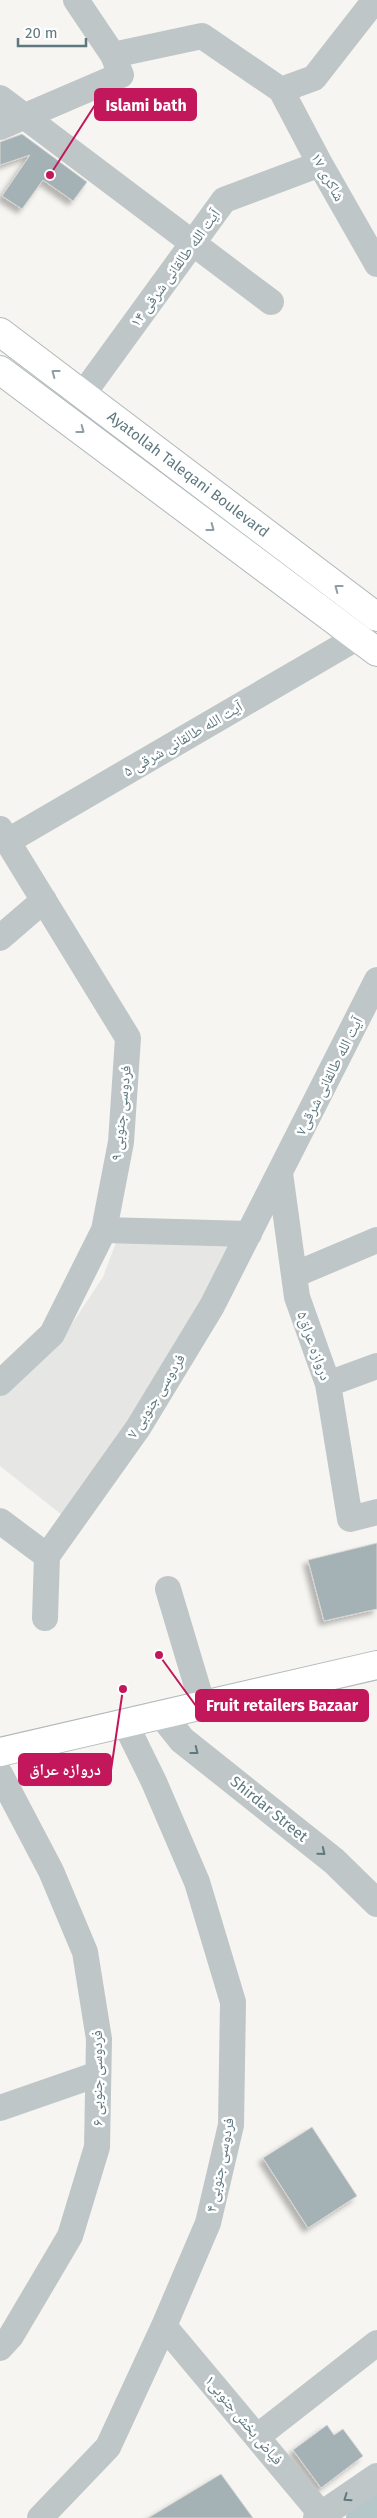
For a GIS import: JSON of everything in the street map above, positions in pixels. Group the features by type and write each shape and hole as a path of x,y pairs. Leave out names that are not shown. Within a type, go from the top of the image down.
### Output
{"main road":[{"name":"Ayatollah Taleqani Boulevard","path":"0,332 376,615"},
{"name":"Ayatollah Taleqani Boulevard","path":"0,370 367,645"},
{"path":"0,1752 377,1665"}],"street":[{"path":"0,127 26,118 121,75 113,55 76,0"},
{"path":"113,55 202,36 281,90 314,78 375,0"},
{"name":"شاکری ۱۷","path":"281,90 320,164 377,264"},
{"path":"0,98 271,302"},
{"name":"آیت الله طالقانی شرقی ۱۴","path":"83,394 224,200 320,164"},
{"name":"آیت الله طالقانی شرقی ۵","path":"4,835 367,645"},
{"name":"فردوسی جنوبی ۹","path":"0,1383 52,1334 104,1230 121,1142 128,1038 4,835"},
{"path":"0,938 44,900"},
{"name":"آیت الله طالقانی شرقی۷","path":"280,1173 377,980"},
{"name":"فردوسی جنوبی ۷","path":"47,1556 138,1428 212,1306 280,1173"},
{"name":"دروازه عراق۵","path":"280,1173 297,1297 328,1384 350,1519 377,1512"},
{"path":"104,1230 249,1234"},
{"path":"294,1274 377,1240"},
{"path":"328,1384 377,1366"},
{"path":"0,1521 47,1556 45,1618"},
{"path":"168,1588 203,1706"},
{"name":"Shirdar Street","path":"162,1715 182,1740 334,1861 377,1903"},
{"name":"فردوسی جنوبی ۴","path":"40,2518 108,2447 164,2326 208,2223 231,2125 233,2002 198,1882 154,1782 125,1723"},
{"name":"فردوسی جنوبی ۶","path":"0,1774 51,1871 85,1952 99,2039 97,2146 70,2236 11,2336 0,2348"},
{"path":"0,2108 98,2074"},
{"name":"فیاض بخش جنوبی۱","path":"164,2326 258,2436 319,2516"},
{"path":"258,2436 377,2343"},
{"path":"319,2516 377,2477"}],"shaded area":[{"path":"117,1240 235,1246 184,1339 66,1518 0,1466 0,1396 35,1366 68,1330 103,1277"}],"building":[{"path":"22,134 87,182 73,201 43,180 22,209 2,196 30,155 0,165 0,142"},
{"path":"377,1543 377,1609 324,1621 308,1560"},
{"path":"312,2127 357,2196 308,2228 263,2158"},
{"path":"327,2425 334,2435 343,2429 363,2456 321,2488 293,2450"},
{"path":"221,2474 253,2518 148,2518"}],"waterway":[{"path":"358,2518 377,2505"}],"place":[{"name":"Islami bath","path":"50,175"},
{"name":"Fruit retailers Bazaar","path":"159,1655"},
{"name":"دروازه عراق","path":"123,1689"}]}
